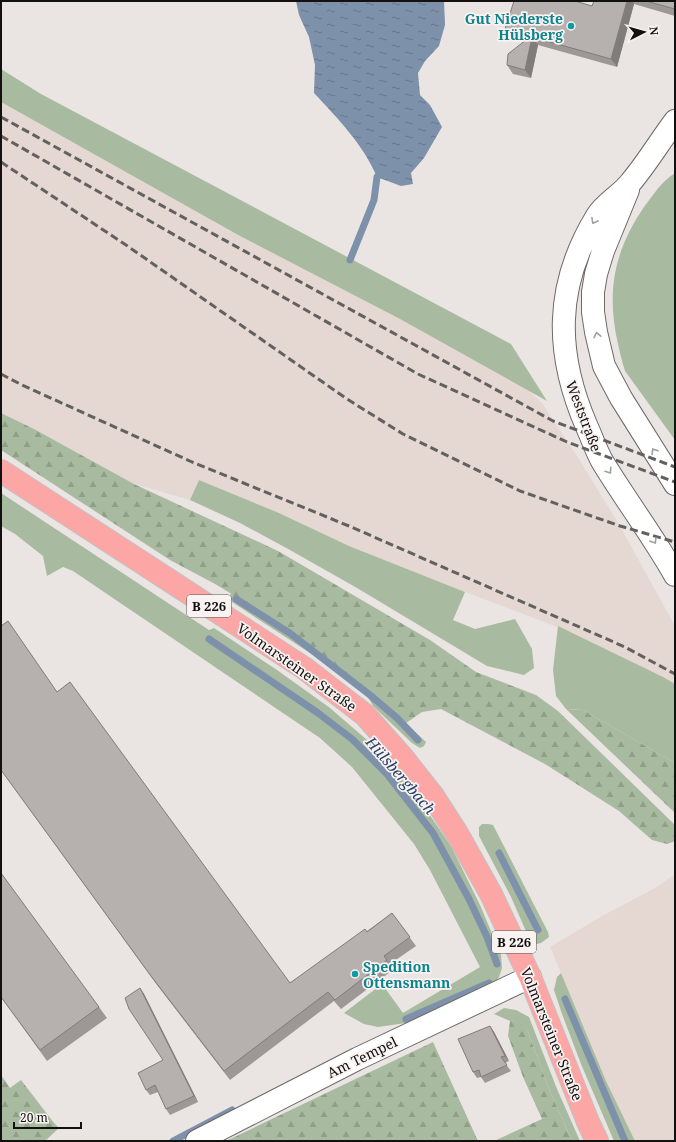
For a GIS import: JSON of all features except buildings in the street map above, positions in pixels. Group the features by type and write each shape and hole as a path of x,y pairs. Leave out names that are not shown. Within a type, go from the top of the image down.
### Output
{"main road":[{"name":"Volmarsteiner Straße","path":"1,471 304,668 365,715 403,758 433,796 458,835 491,894 530,977 597,1141"}],"street":[{"name":"Weststraße","path":"674,125 630,183 598,214 580,247 567,292 564,337 569,375 580,411 601,459 634,508 675,575"},
{"name":"Weststraße","path":"630,183 603,251 596,274 593,292 593,312 604,366 614,385 675,484"},
{"name":"Am Tempel","path":"197,1141 357,1059 530,977"}],"shaded area":[{"path":"1,102 240,236 400,319 528,390 542,403 579,459 620,526 675,626 675,684 573,633 349,546 279,513 199,480 190,500 134,484 34,429 1,413"},
{"path":"675,874 675,1141 635,1141 606,1081 550,947 602,916 655,888"}],"green space":[{"path":"1,69 41,94 511,344 547,401 400,319 240,236 1,102"},
{"path":"675,173 675,440 625,371 614,325 613,289 619,256 634,223 644,207 662,184"},
{"path":"1,413 34,429 134,484 278,551 430,640 476,672 536,695 558,711 674,824 675,841 667,844 652,840 619,811 545,764 441,709 422,712 406,723 292,631 217,585 170,560 1,450"},
{"path":"199,480 279,513 349,546 465,592 453,620 475,629 515,619 532,649 534,668 524,675 487,666 357,588 290,550 240,523 190,500"},
{"path":"1,493 209,630 214,628 277,670 330,708 367,740 395,770 425,808 451,846 480,905 501,955 502,968 499,977 493,985 406,1023 378,1027 364,1024 344,1013 382,984 403,1013 480,967 430,870 414,844 352,767 320,738 73,571 63,567 47,576 43,556 15,534 1,526"},
{"path":"231,593 293,631 387,706 426,742 424,746 420,748 412,743 373,706 368,697 313,655 232,602 230,596"},
{"path":"558,626 675,684 675,763 583,710 566,709 556,696 553,670"},
{"path":"566,709 583,710 675,763 675,813"},
{"path":"482,824 493,825 548,932 549,937 541,943 532,945 511,897 479,836 479,827"},
{"path":"561,973 606,1081 635,1141 614,1141 581,1064 554,990 557,977"},
{"path":"504,1008 516,1010 529,1017 557,1089 580,1141 572,1141 549,1089 528,1032 520,1020 510,1021 494,1014"},
{"path":"520,1019 528,1032 549,1089 572,1141 494,1141 542,1119 523,1077 508,1036 510,1021"},
{"path":"433,1042 478,1141 226,1141"},
{"path":"1,1075 10,1088 21,1080 59,1128 45,1141 1,1141"}],"water":[{"path":"296,1 444,1 445,25 439,46 425,61 418,73 420,95 430,105 442,127 424,158 411,173 413,184 401,186 377,177 365,154 357,143 341,122 314,93 315,65 309,37 299,15"}],"waterway":[{"name":"Hülsbergbach","path":"350,260 374,200 377,177"},
{"path":"236,599 291,634 370,695 397,718 418,740"},
{"name":"Hülsbergbach","path":"209,639 318,713 352,739 387,774 433,833 469,899 487,937 497,964"},
{"path":"499,853 538,930"},
{"name":"Hülsbergbach","path":"406,1019 489,983"},
{"path":"565,999 625,1141"},
{"name":"Hülsbergbach","path":"173,1141 232,1110"}],"railway":[{"path":"1,117 553,421 675,467"},
{"path":"1,136 418,374 567,442 675,482"},
{"path":"1,162 126,245 347,399 403,434 520,491 620,526 675,542"},
{"path":"1,374 22,385 192,462 349,526 625,647 675,674"}],"place":[{"name":"Gut Niederste Hülsberg","path":"571,26"},
{"name":"Spedition Ottensmann","path":"355,974"}]}
